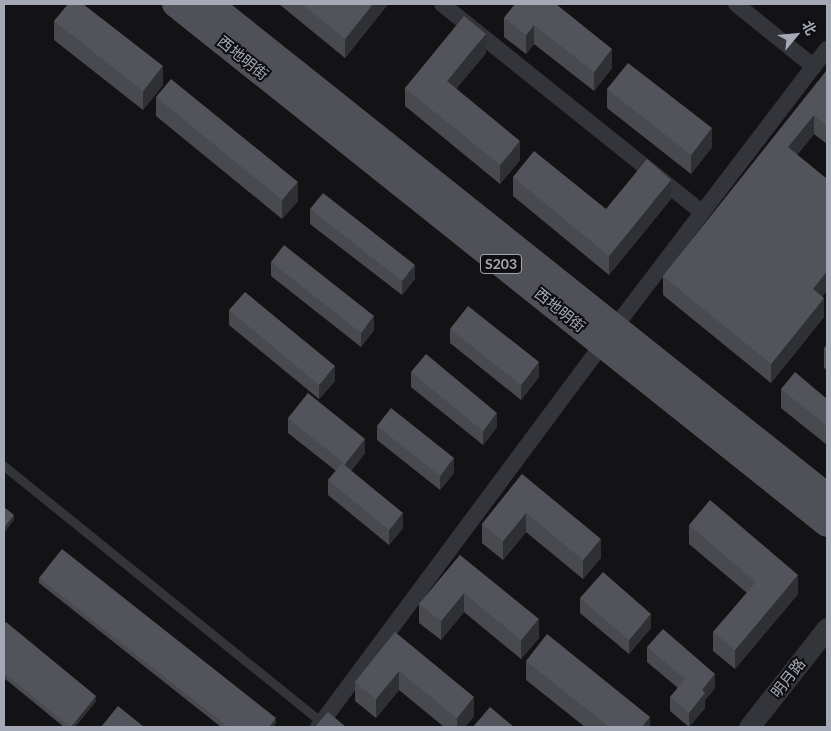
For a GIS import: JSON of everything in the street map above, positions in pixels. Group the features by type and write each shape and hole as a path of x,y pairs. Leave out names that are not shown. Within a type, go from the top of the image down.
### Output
{"main road":[{"name":"西地明街","path":"175,4 827,524"},
{"name":"西地明街","path":"210,4 827,496"}],"street":[{"path":"442,4 702,212"},
{"path":"736,4 814,66"},
{"path":"320,725 615,327 827,49"},
{"name":"明月路","path":"749,727 827,628"}],"lane":[{"path":"4,466 320,725"}],"building":[{"path":"68,4 83,4 163,66 143,91 54,21"},
{"path":"302,4 373,4 345,39"},
{"path":"515,4 556,4 612,49 594,72 534,25 526,35 504,18"},
{"path":"464,16 486,34 447,81 520,141 500,165 405,88"},
{"path":"628,63 712,128 691,155 607,89"},
{"path":"827,70 827,126 814,115 788,147 827,179 827,271 813,289 824,298 771,364 663,276"},
{"path":"171,79 298,182 282,200 156,97"},
{"path":"534,151 606,209 647,159 671,180 609,256 513,177"},
{"path":"323,193 415,265 402,281 310,209"},
{"path":"284,245 374,316 361,333 271,262"},
{"path":"245,292 335,366 319,385 229,310"},
{"path":"468,306 539,362 521,385 450,329"},
{"path":"426,354 497,413 483,431 411,372"},
{"path":"795,372 827,399 827,426 781,389"},
{"path":"308,393 365,439 345,464 288,418"},
{"path":"391,408 454,458 440,476 377,426"},
{"path":"342,463 403,513 389,530 328,480"},
{"path":"522,474 601,539 583,560 526,513 503,541 482,524"},
{"path":"710,500 798,575 735,650 713,632 756,582 689,525"},
{"path":"4,507 14,515 4,528"},
{"path":"62,549 276,718 269,727 228,727 39,578"},
{"path":"460,555 539,619 521,640 464,593 441,621 419,604"},
{"path":"603,572 651,614 629,640 580,598"},
{"path":"6,622 96,696 71,727 4,673 4,625"},
{"path":"663,629 715,674 702,690 705,693 689,713 670,697 685,679 647,647"},
{"path":"395,632 474,697 457,718 399,671 376,699 355,682"},
{"path":"547,634 650,717 642,727 609,727 526,661"},
{"path":"118,706 144,727 101,727"},
{"path":"490,707 514,727 473,727"},
{"path":"328,712 346,727 315,727"}]}
